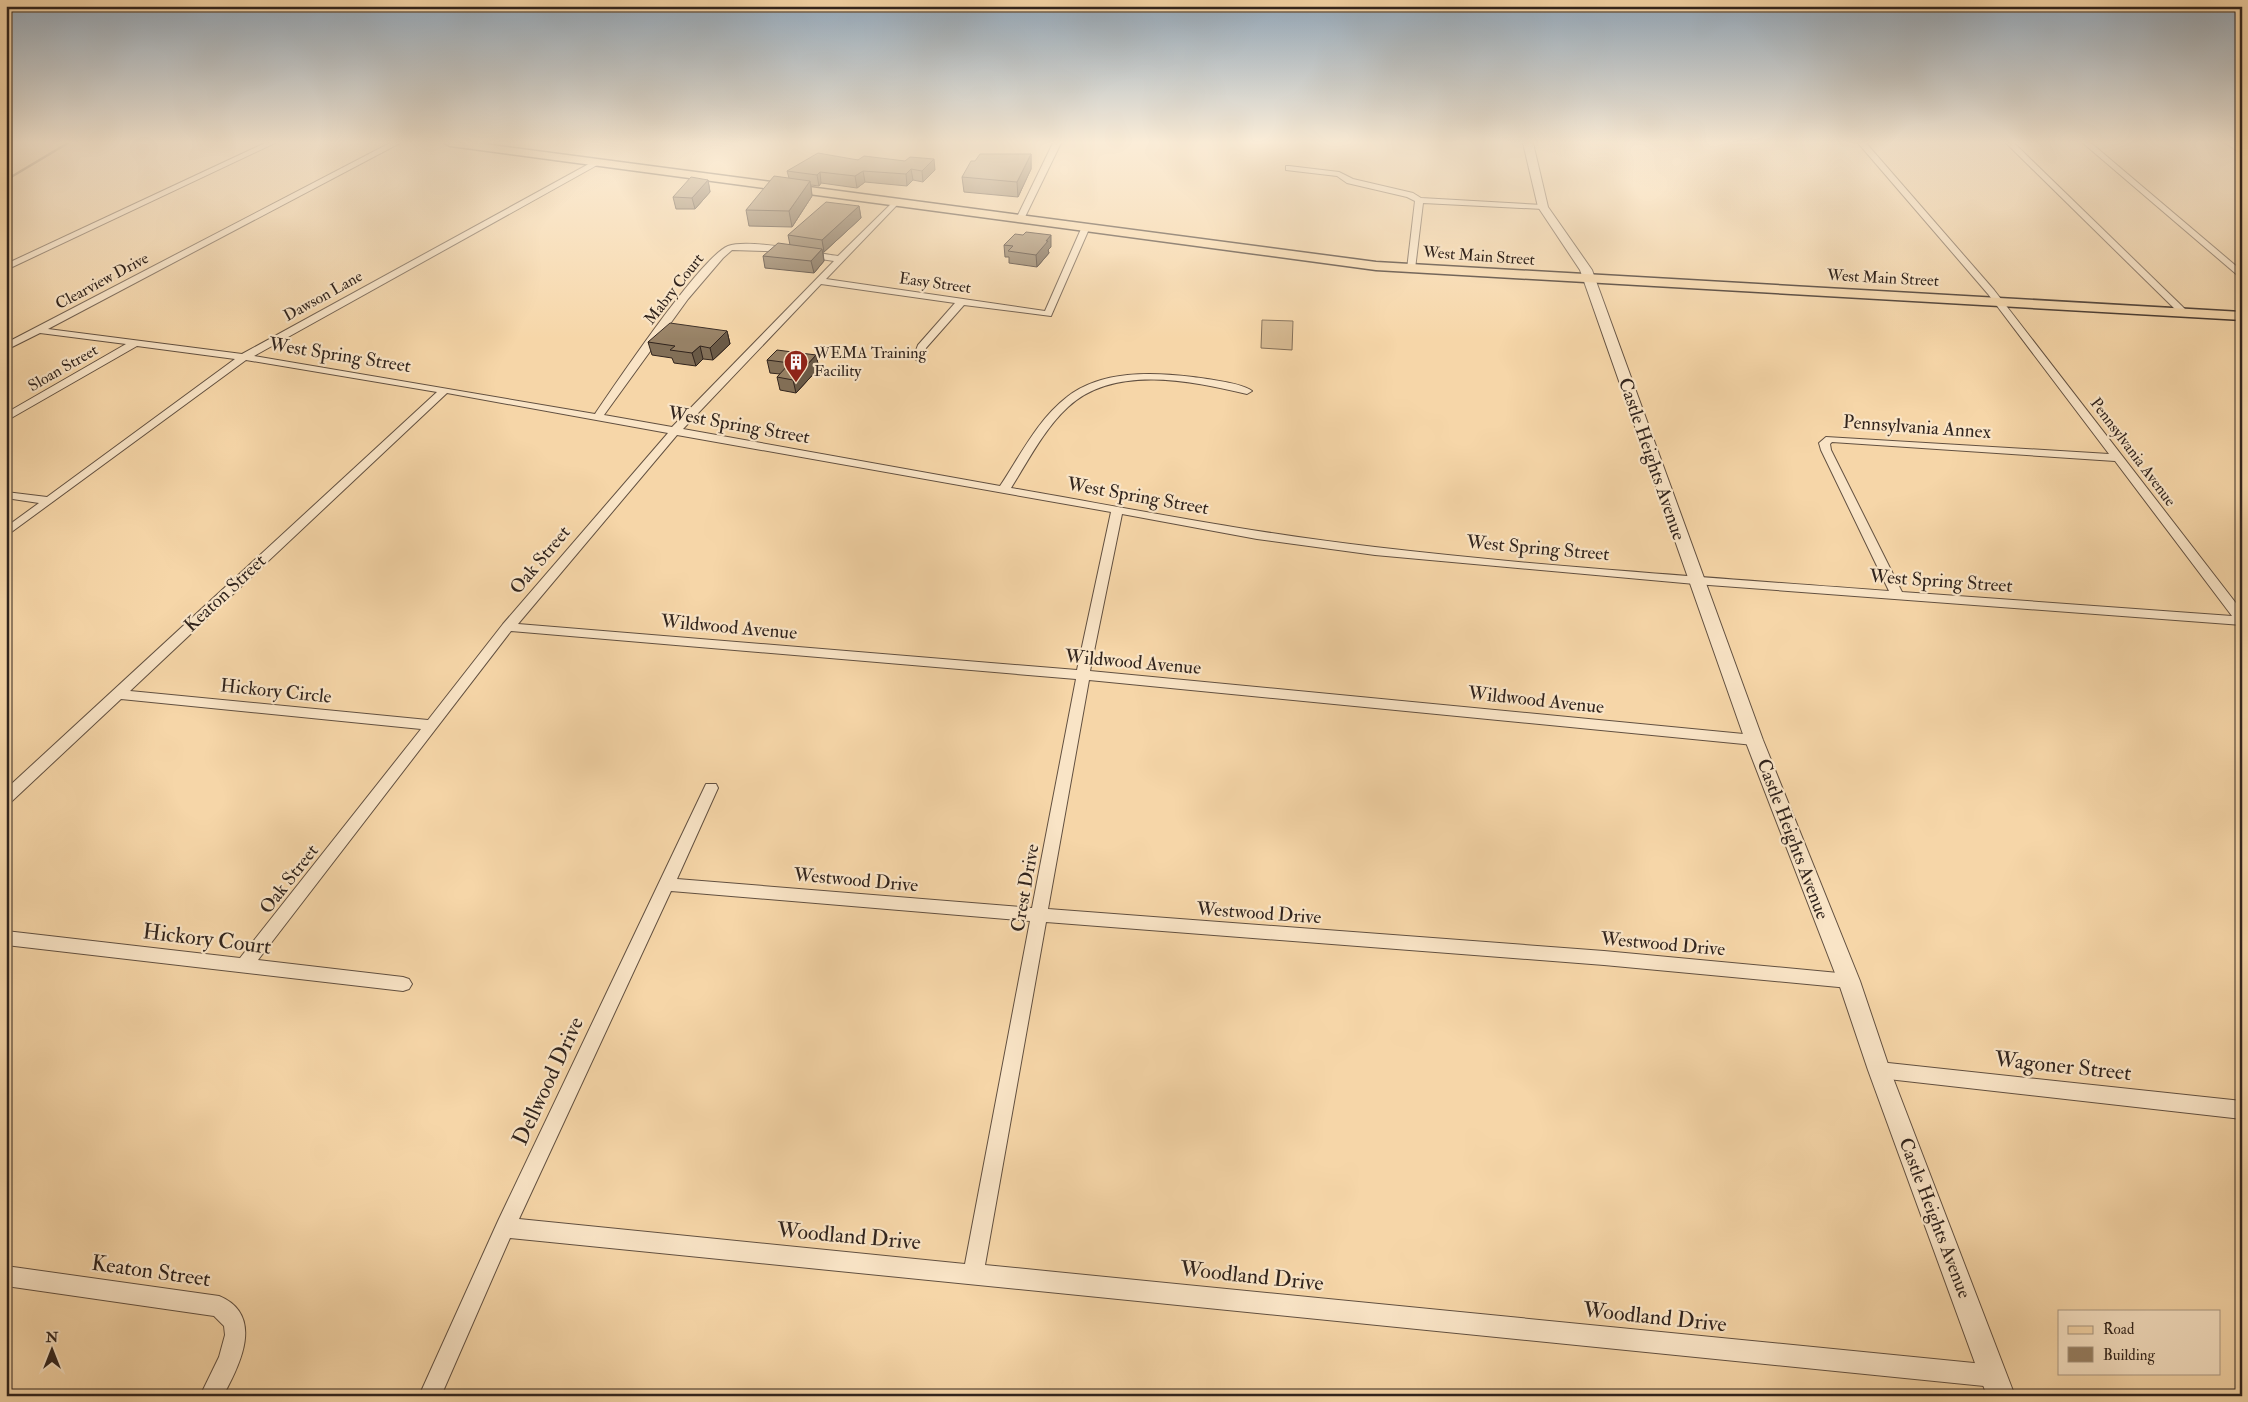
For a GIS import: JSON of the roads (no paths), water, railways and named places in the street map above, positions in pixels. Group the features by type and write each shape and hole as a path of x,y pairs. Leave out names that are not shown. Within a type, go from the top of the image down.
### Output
{"main road":[{"name":"West Main Street","path":"937,208 1308,258 1411,269 2242,316"}],"street":[{"path":"6,267 131,208"},
{"name":"Clearview Drive","path":"6,347 271,208"},
{"name":"Dawson Lane","path":"6,533 244,357 512,208"},
{"name":"Oak Street","path":"244,966 508,627 674,432 889,208"},
{"path":"1020,219 1025,208"},
{"path":"1411,269 1418,208"},
{"name":"Castle Heights Avenue","path":"1544,208 1586,270 1695,580 1754,740 1849,982 1879,1070 2001,1396"},
{"name":"Pennsylvania Avenue","path":"1918,208 1999,303 2242,620"},
{"path":"2077,208 2183,312"},
{"path":"2163,208 2242,276"},
{"name":"Easy Street","path":"818,281 1048,314 1085,229"},
{"name":"Mabry Court","path":"597,418 662,327 723,251 741,247 839,259"},
{"path":"918,358 921,347 961,302"},
{"name":"West Spring Street","path":"38,330 244,357 445,390 674,432 1325,545 1695,580 2242,620"},
{"name":"Sloan Street","path":"6,418 134,344"},
{"path":"1004,490 1055,416 1072,398 1090,389 1121,380 1156,377 1200,381 1247,391"},
{"name":"Keaton Street","path":"6,798 445,390"},
{"name":"Pennsylvania Annex","path":"1897,595 1824,443 1830,440 2117,458"},
{"path":"6,495 48,501"},
{"name":"Crest Drive","path":"973,1273 1083,675 1117,510"},
{"name":"Wildwood Avenue","path":"508,627 1083,675 1754,740"},
{"name":"Hickory Circle","path":"116,694 432,725"},
{"name":"Dellwood Drive","path":"430,1396 505,1228 711,788"},
{"name":"Westwood Drive","path":"666,884 1604,958 1849,982"},
{"name":"Hickory Court","path":"6,938 404,984"},
{"name":"Wagoner Street","path":"1879,1070 2242,1110"},
{"name":"Woodland Drive","path":"505,1228 973,1273 1994,1376"},
{"name":"Keaton Street","path":"6,1276 220,1306 232,1318 236,1334 232,1354 211,1396"}],"place":[{"name":"WEMA Training Facility","path":"796,383"}]}
